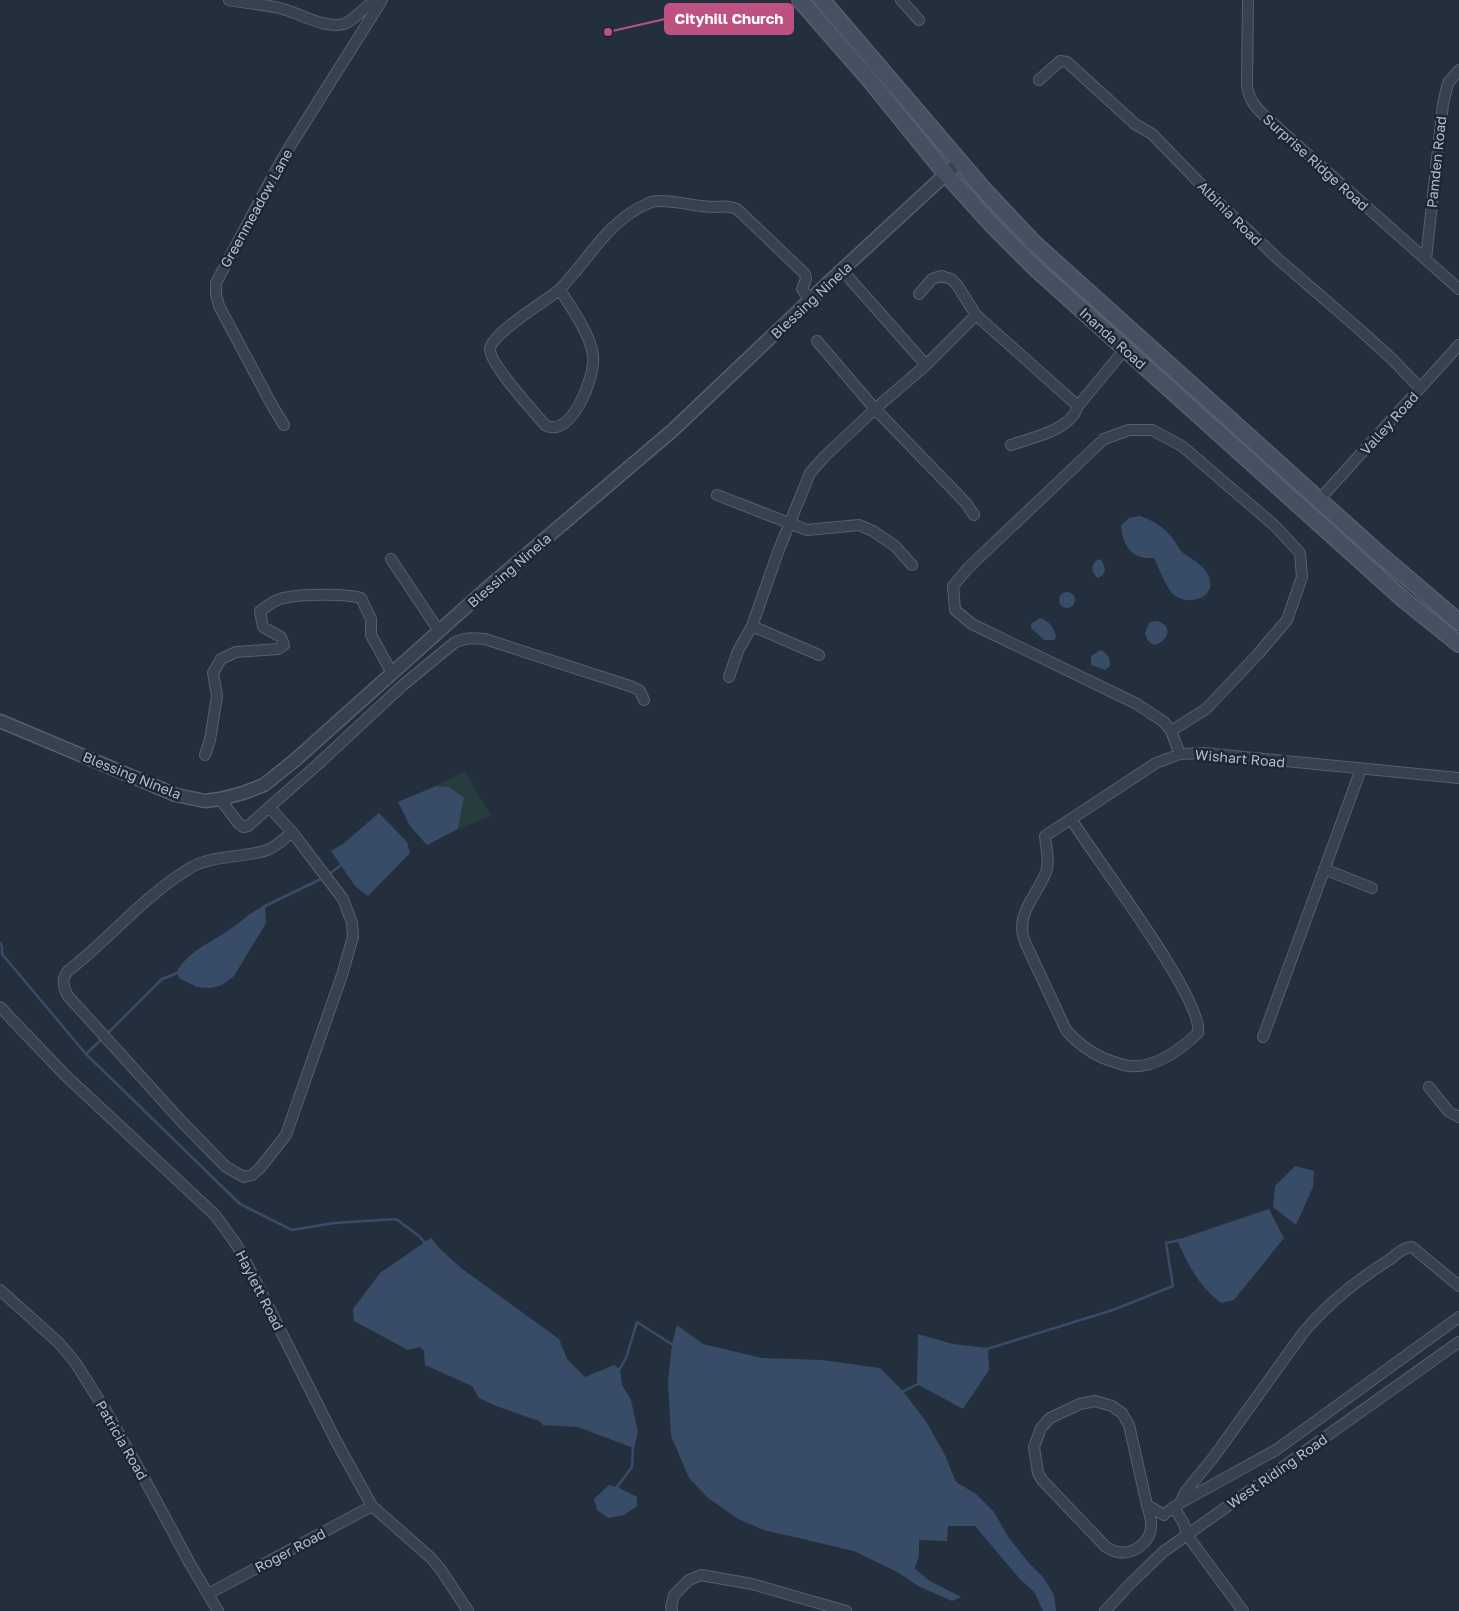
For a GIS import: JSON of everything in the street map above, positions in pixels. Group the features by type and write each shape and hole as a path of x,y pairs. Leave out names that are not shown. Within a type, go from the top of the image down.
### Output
{"main road":[{"name":"Inanda Road","path":"800,0 946,174 1020,253 1404,599 1459,644"},
{"name":"Inanda Road","path":"822,0 960,162 1026,236 1377,552 1459,622"},
{"path":"857,41 851,49 867,72 868,79"},
{"path":"1020,253 1026,236"}],"street":[{"path":"230,0 285,9 310,20 339,25 358,16 375,1 381,0"},
{"name":"Greenmeadow Lane","path":"284,425 272,407 219,306 216,283 282,159 381,0"},
{"path":"901,0 919,20"},
{"name":"Surprise Ridge Road","path":"1248,0 1247,84 1249,95 1255,106 1268,120 1459,288"},
{"name":"Albinia Road","path":"1039,80 1060,61 1067,62 1135,124 1152,134 1217,201 1278,259 1378,347 1420,388"},
{"name":"Pamden Road","path":"1426,259 1443,104 1448,84 1459,70"},
{"name":"Blessing Ninela","path":"0,721 176,795 205,801 220,800 264,785 294,761 485,590 673,430 842,270 960,162"},
{"path":"560,290 590,342 594,364 589,382 577,409 563,424 556,428 550,428 545,425 498,368 491,358 490,347 492,342 506,329 560,290 600,242 619,222 635,209 658,201 695,206 730,206 737,209 805,274 806,279 802,289 810,300"},
{"path":"842,270 926,365"},
{"path":"919,294 932,279 941,276 948,277 957,285 976,315 1078,406"},
{"path":"729,677 738,651 752,626 810,473 825,456 926,365 976,315"},
{"path":"817,341 875,409 966,503 974,515"},
{"name":"Valley Road","path":"1320,500 1459,345"},
{"path":"1011,445 1045,433 1069,420 1078,406 1125,349"},
{"path":"1171,731 1206,709 1287,620 1302,577 1300,552 1275,526 1182,446 1152,430 1129,430 1104,439 968,568 953,586 955,610 972,624 1137,704 1164,722 1171,731 1180,754"},
{"path":"717,495 807,530 859,525 873,531 894,546 912,565"},
{"path":"391,558 439,631"},
{"path":"205,755 210,740 217,696 213,672 221,659 236,652 278,649 284,644 280,637 263,627 260,611 279,599 316,595 361,598 371,619 371,635 392,673"},
{"path":"752,626 818,654"},
{"path":"220,800 232,817 243,826 248,826 403,685 462,638 486,639 633,687 640,691 644,700"},
{"name":"Wishart Road","path":"1071,819 1154,941 1185,992 1199,1024 1198,1033 1171,1054 1143,1065 1128,1066 1093,1053 1080,1045 1066,1030 1022,933 1022,920 1027,906 1046,871 1048,862 1045,836 1156,763 1180,754 1197,752 1459,778"},
{"path":"1263,1037 1361,769"},
{"path":"269,807 292,832 342,899 348,909 353,937 342,975 286,1135 275,1151 252,1175 244,1177 226,1167 183,1123 68,996 63,980 68,971 162,886 191,867 218,859 269,850 292,832"},
{"path":"1324,869 1372,888"},
{"name":"Haylett Road","path":"0,1007 65,1075 209,1210 226,1230 242,1254 336,1441 372,1506 431,1558 468,1611"},
{"path":"1429,1087 1449,1112 1459,1117"},
{"path":"1177,1505 1308,1327 1362,1277 1403,1249 1412,1247 1459,1286"},
{"name":"Patricia Road","path":"0,1290 59,1344 75,1362 118,1432 218,1611"},
{"path":"1152,1526 1129,1425 1122,1413 1112,1406 1095,1401 1080,1404 1050,1418 1041,1428 1034,1446 1038,1473 1100,1543 1117,1552 1135,1550 1146,1539 1152,1526 1177,1505 1276,1450 1459,1317"},
{"name":"West Riding Road","path":"1105,1611 1163,1552 1459,1342"},
{"path":"1147,1505 1164,1515"},
{"path":"1177,1505 1187,1535 1243,1611"},
{"name":"Roger Road","path":"208,1594 372,1506"},
{"path":"672,1611 672,1602 677,1591 689,1580 704,1575 752,1584 846,1611"}],"green space":[{"path":"465,771 491,816 458,829 464,797 449,787 436,786"}],"water":[{"path":"1140,516 1163,528 1180,550 1199,564 1208,575 1209,589 1201,598 1187,600 1174,595 1154,558 1140,557 1130,551 1124,540 1121,526 1129,518"},
{"path":"1099,559 1102,561 1105,569 1103,575 1098,578 1095,576 1092,568"},
{"path":"1067,592 1073,594 1075,600 1073,606 1067,608 1061,606 1059,600 1061,594"},
{"path":"1040,618 1047,621 1053,629 1056,638 1054,640 1044,640 1031,628 1031,624"},
{"path":"1154,621 1164,625 1167,628 1167,632 1164,640 1154,645 1148,641 1145,633 1149,623"},
{"path":"1101,650 1107,654 1110,660 1110,666 1105,670 1091,665 1091,656"},
{"path":"436,786 449,787 464,797 458,829 427,845 410,826 398,802"},
{"path":"379,813 407,842 410,853 368,896 355,886 331,851 343,844"},
{"path":"265,906 266,923 234,976 222,985 211,988 197,987 179,978 177,971 188,958 200,948"},
{"path":"1295,1166 1314,1171 1313,1187 1296,1225 1273,1207 1275,1186"},
{"path":"1269,1209 1284,1238 1234,1300 1221,1303 1200,1282 1177,1240"},
{"path":"431,1238 461,1268 559,1339 567,1359 585,1377 614,1365 620,1369 622,1385 631,1400 638,1432 634,1448 578,1427 543,1425 539,1421 496,1406 479,1398 472,1386 425,1365 424,1351 420,1347 408,1350 354,1321 353,1309 380,1273"},
{"path":"677,1325 703,1344 762,1358 822,1360 880,1368 903,1391 927,1423 945,1455 956,1482 976,1494 994,1512 1009,1538 1043,1577 1054,1595 1056,1611 1043,1611 1035,1593 1020,1579 975,1526 948,1526 947,1541 919,1540 919,1555 915,1569 930,1581 961,1597 952,1601 918,1586 899,1573 854,1551 764,1530 738,1519 707,1497 689,1478 671,1436 668,1382 672,1344"},
{"path":"918,1334 953,1344 988,1348 989,1370 963,1409 917,1384"},
{"path":"609,1485 637,1497 637,1506 624,1515 608,1518 597,1510 594,1499"}],"waterway":[{"path":"328,875 341,865"},
{"path":"263,907 323,878"},
{"path":"0,943 2,954 86,1054 240,1204 292,1230 334,1223 396,1219 419,1236 426,1244"},
{"path":"107,1034 162,979 180,972"},
{"path":"86,1054 103,1038"},
{"path":"987,1349 1113,1310 1173,1286 1166,1243 1180,1240"},
{"path":"618,1372 626,1358 637,1322 673,1345"},
{"path":"902,1392 920,1383"},
{"path":"617,1487 632,1467 633,1447"}],"place":[{"name":"Cityhill Church","path":"608,32"}]}
